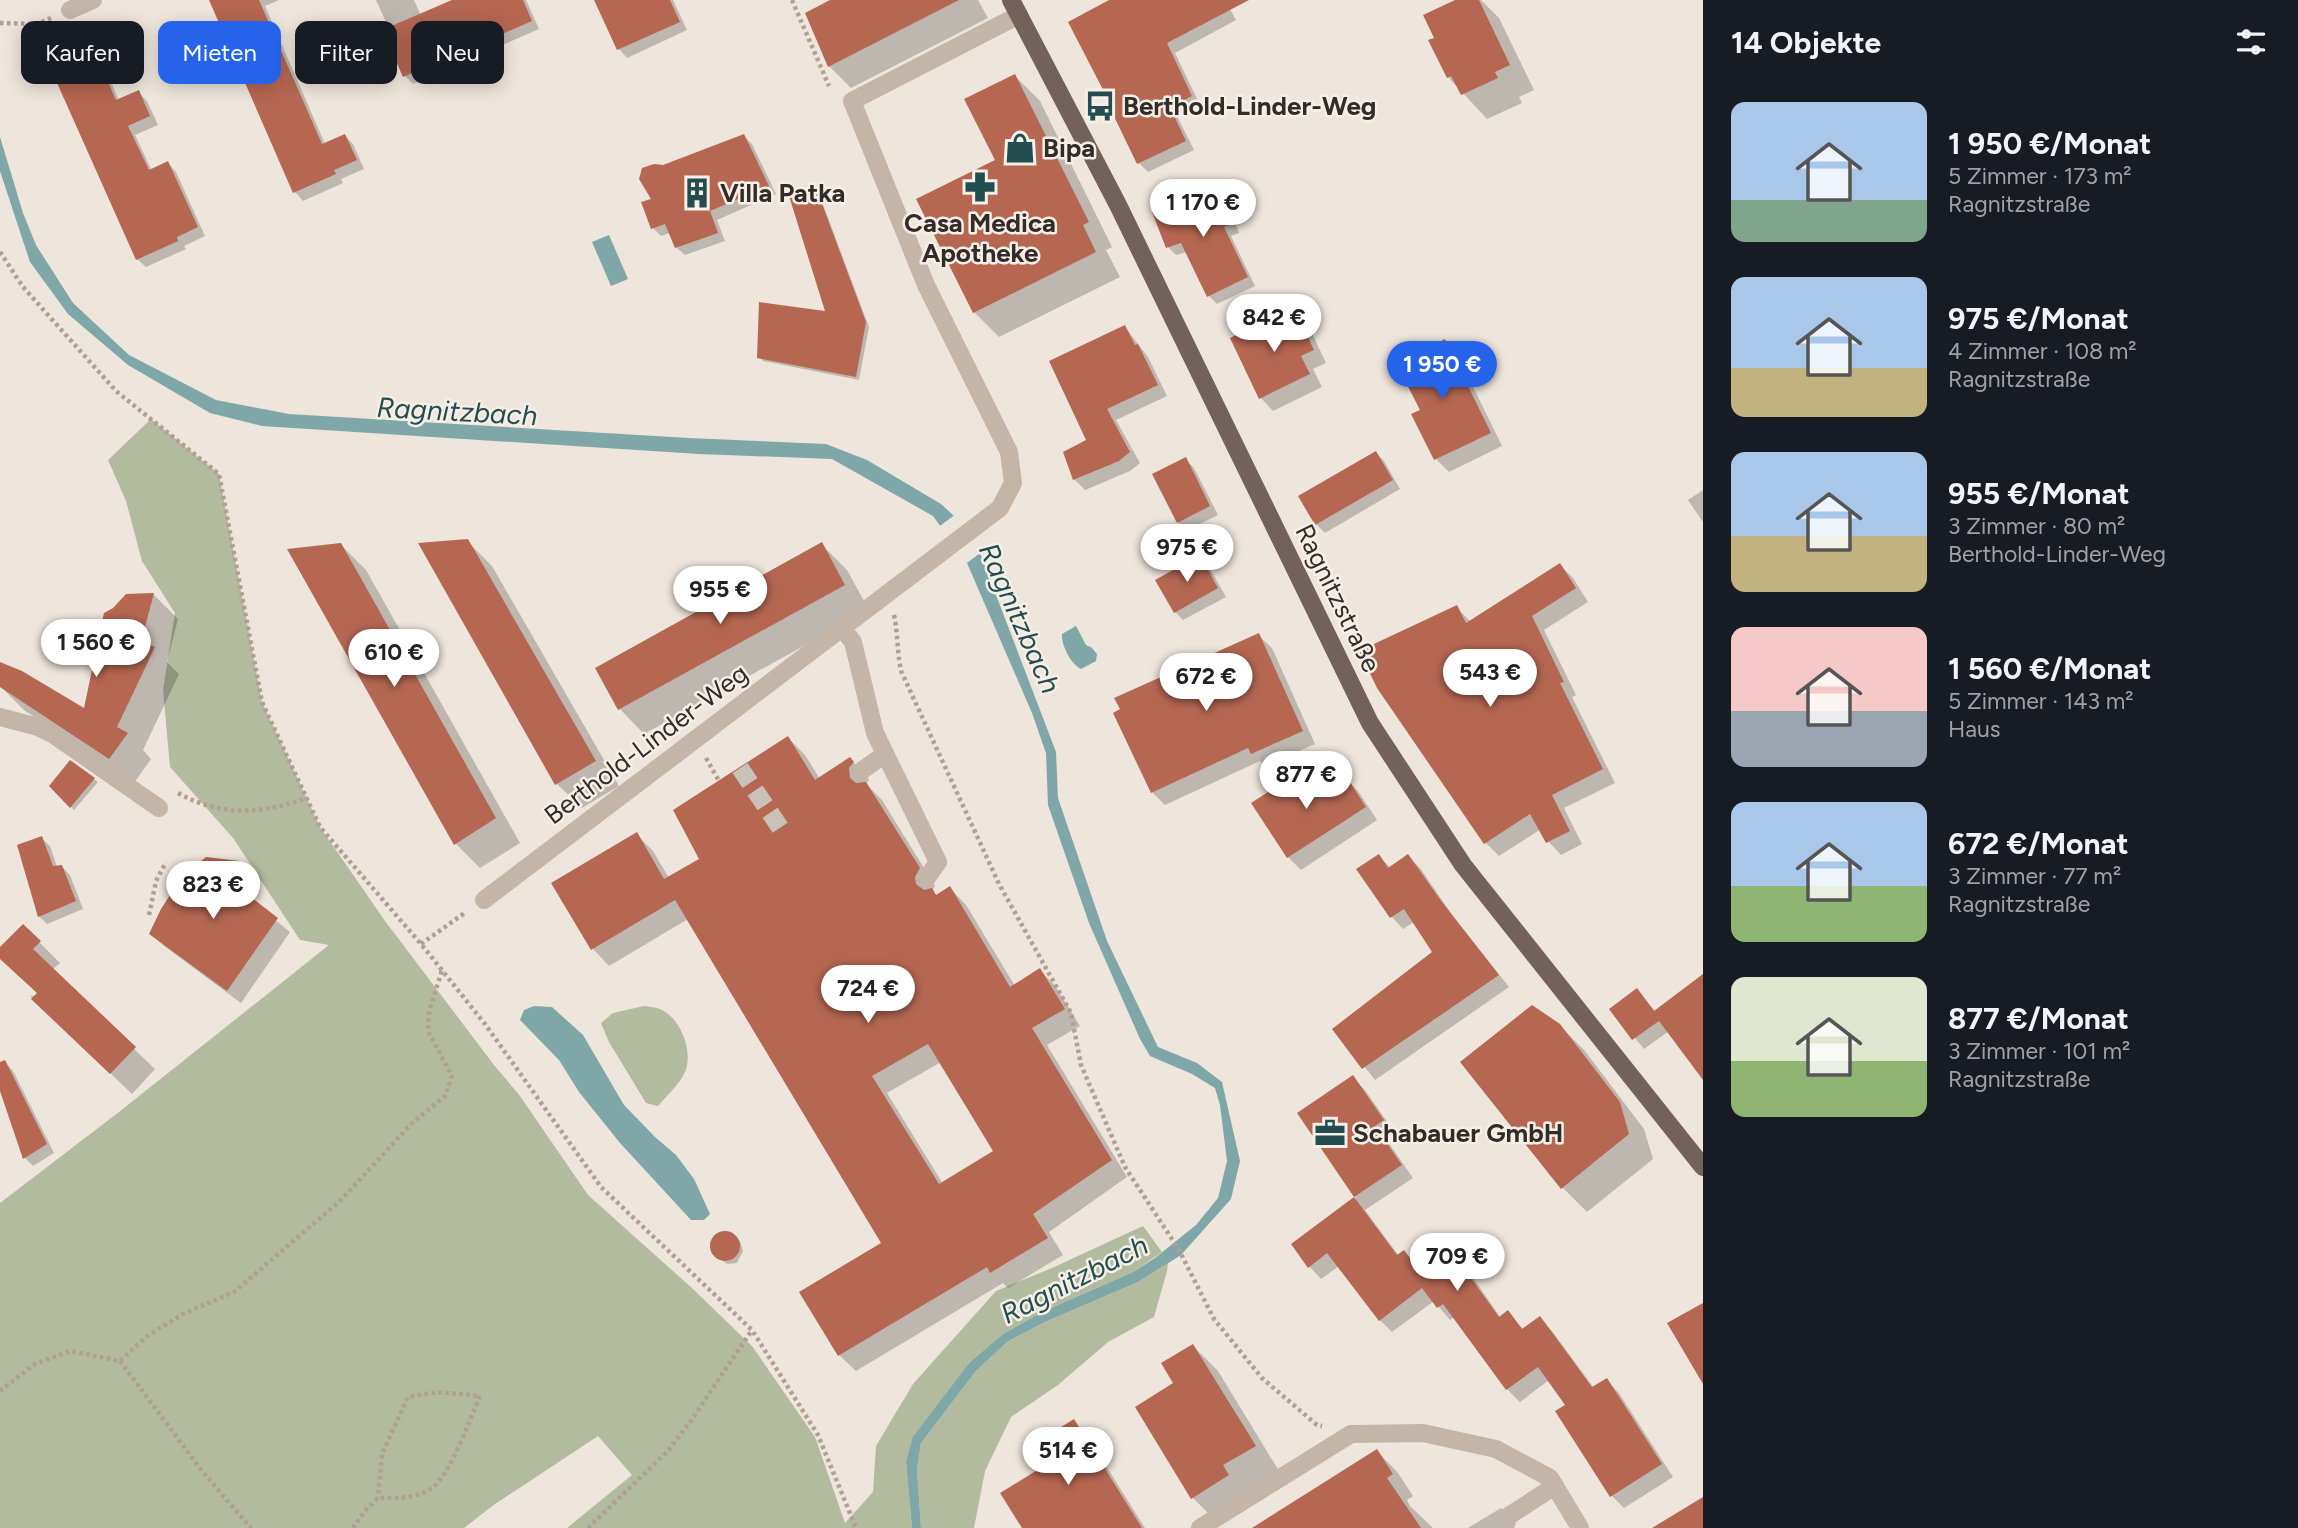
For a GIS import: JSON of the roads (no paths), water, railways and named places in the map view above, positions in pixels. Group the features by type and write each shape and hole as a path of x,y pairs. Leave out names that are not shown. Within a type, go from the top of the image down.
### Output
{"main road":[{"name":"Ragnitzstraße","path":"1015,8 1118,205 1370,723 1463,865 1703,1167"}],"street":[{"path":"70,10 93,0"},
{"name":"Berthold-Linder-Weg","path":"484,900 1000,508 1013,483 1009,452 926,285 852,101 1015,8"},
{"path":"842,628 853,642 875,733 938,862 926,878"},
{"path":"0,717 38,727 54,735 159,808"},
{"path":"860,772 885,754"},
{"path":"1200,1528 1351,1434 1423,1433 1496,1449 1553,1482 1580,1528"},
{"path":"1507,1517 1553,1482"}],"water":[{"name":"Ragnitzbach","path":"0,137 23,213 36,245 73,303 129,355 216,400 289,414 826,444 867,460 941,504 954,516 980,553 1056,752 1058,798 1107,941 1158,1047 1197,1063 1222,1082 1240,1161 1231,1199 1181,1255 1138,1282 1045,1322 1007,1342 976,1371 921,1443 917,1469 921,1528 912,1528 906,1462 913,1437 970,1362 1003,1334 1042,1312 1133,1272 1155,1258 1196,1225 1218,1198 1227,1161 1220,1105 1215,1088 1192,1074 1150,1056 1089,923 1048,805 1046,753 1032,713 967,563 933,516 832,459 699,454 262,426 210,413 128,365 68,314 30,262 0,171"},
{"path":"609,235 628,279 611,286 592,242"},
{"path":"1076,626 1086,645 1097,654 1096,661 1081,669 1070,659 1062,638 1062,634"},
{"path":"534,1006 552,1007 583,1035 624,1105 676,1155 694,1179 710,1214 704,1220 691,1220 620,1143 579,1092 559,1060 520,1020 524,1010"}],"tunnel":[{"path":"740,768 783,832"}],"place":[{"name":"Berthold-Linder-Weg","path":"1100,106"},
{"name":"Bipa","path":"1020,148"},
{"name":"Casa Medica Apotheke","path":"980,187"},
{"name":"Villa Patka","path":"697,193"},
{"name":"Schabauer GmbH","path":"1330,1133"}]}
